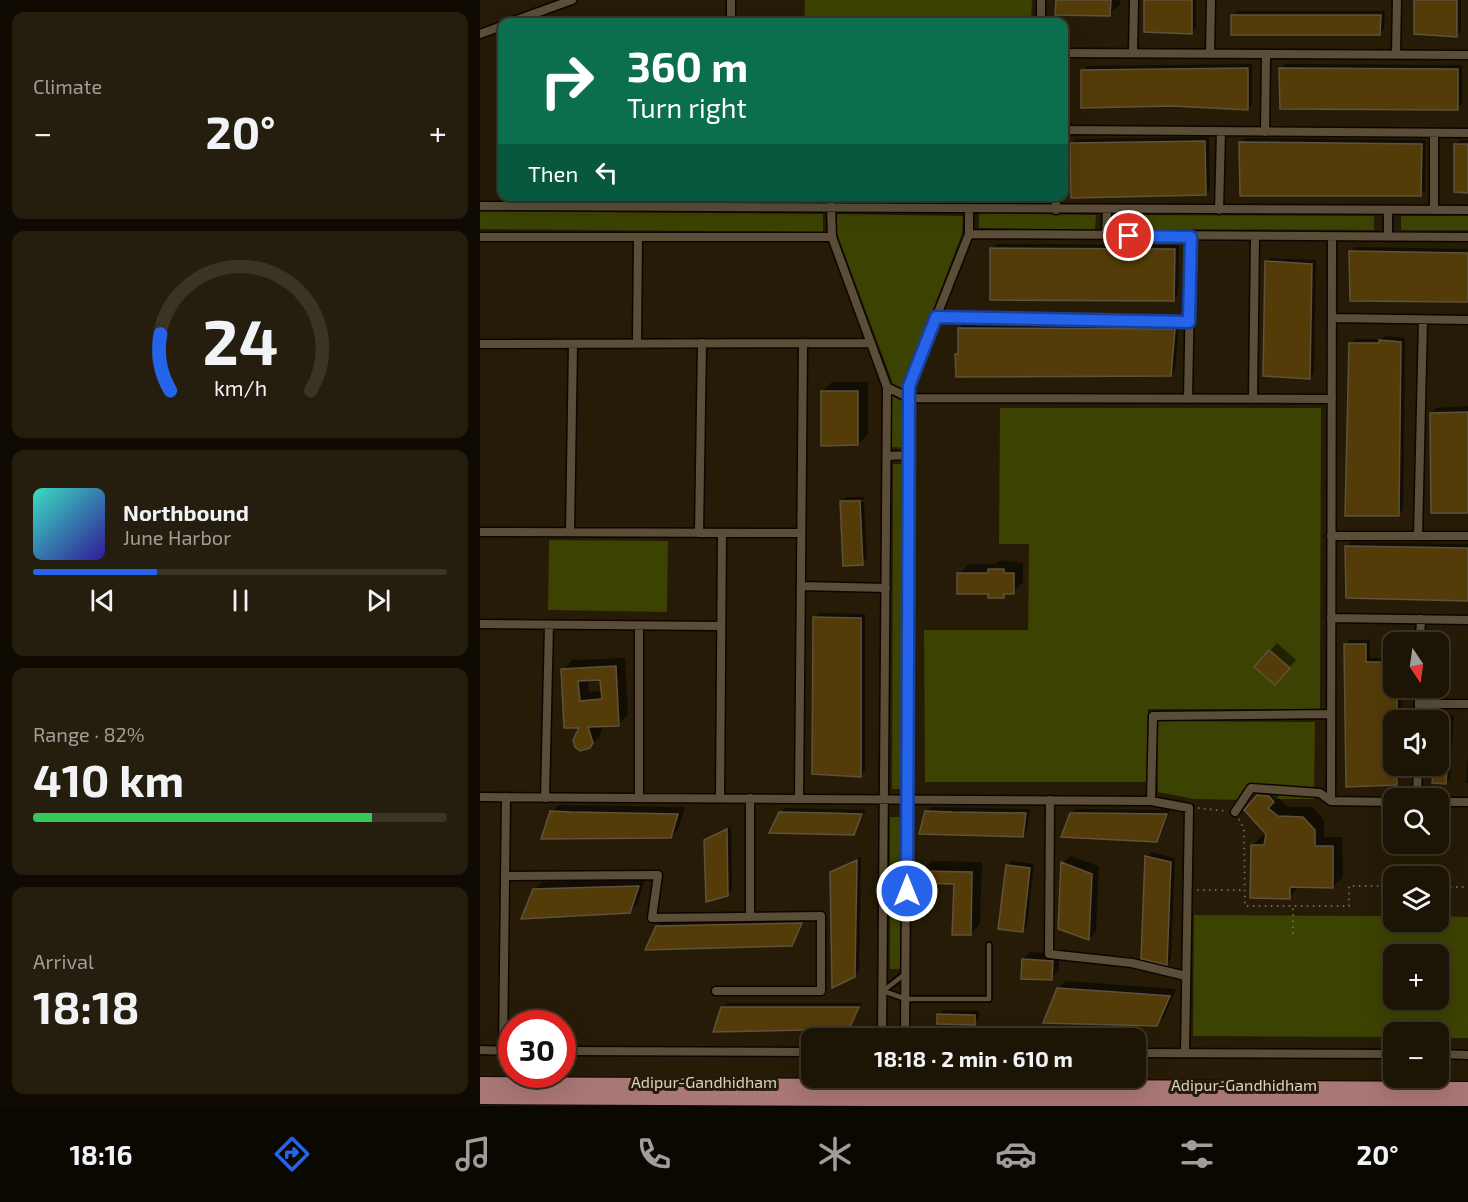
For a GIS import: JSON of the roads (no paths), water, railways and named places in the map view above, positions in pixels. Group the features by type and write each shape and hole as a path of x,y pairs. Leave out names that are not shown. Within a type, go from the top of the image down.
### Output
{"main road":[{"path":"480,1084 801,1086"},
{"name":"Adipur-Gandhidham","path":"480,1097 616,1102 864,1088"},
{"path":"905,1088 935,1097 1468,1089"},
{"name":"Adipur-Gandhidham","path":"935,1097 1269,1104 1468,1102"}],"street":[{"path":"522,18 572,0"},
{"path":"731,18 732,0"},
{"path":"1041,0 1041,18"},
{"path":"1133,53 1134,0"},
{"path":"1210,54 1211,0"},
{"path":"1396,54 1397,0"},
{"path":"480,34 498,27"},
{"path":"1068,53 1468,55"},
{"path":"1265,132 1266,54"},
{"path":"1068,130 1468,133"},
{"path":"1219,210 1221,132"},
{"path":"1434,133 1434,210"},
{"path":"730,201 730,207"},
{"path":"1056,201 1056,210"},
{"path":"480,206 831,207 969,210 1468,210"},
{"path":"831,207 832,237 888,387 882,1028"},
{"path":"905,1028 909,386 969,234 969,210"},
{"path":"1106,236 1107,210"},
{"path":"1388,210 1388,237"},
{"path":"969,234 1468,237"},
{"path":"480,237 832,237"},
{"path":"637,344 638,237"},
{"path":"1188,399 1191,237"},
{"path":"1253,399 1255,237"},
{"path":"1331,801 1332,237"},
{"path":"936,317 1189,322"},
{"path":"1332,318 1468,320"},
{"path":"1418,536 1423,320"},
{"path":"699,533 702,343"},
{"path":"799,799 803,343"},
{"path":"480,344 871,343"},
{"path":"570,532 573,344"},
{"path":"888,387 909,398 1332,399"},
{"path":"887,456 909,455"},
{"path":"480,532 801,533"},
{"path":"720,798 722,533"},
{"path":"1331,536 1468,536"},
{"path":"801,586 886,588"},
{"path":"1331,618 1468,620"},
{"path":"1420,619 1420,632"},
{"path":"480,624 721,626"},
{"path":"545,798 549,625"},
{"path":"639,626 639,798"},
{"path":"1419,698 1419,710"},
{"path":"1419,704 1468,704"},
{"path":"1151,801 1153,716 1331,714"},
{"path":"1235,812 1251,788 1320,793 1331,801 1383,802"},
{"path":"480,797 1151,801 1190,807 1185,1053"},
{"path":"506,797 507,1010"},
{"path":"750,798 750,917"},
{"path":"1050,800 1049,954 1132,963 1186,976"},
{"path":"1449,802 1468,802"},
{"path":"505,876 658,875 652,918 821,916 821,992 716,991"},
{"path":"480,1050 498,1051"},
{"path":"576,1051 801,1052"},
{"path":"1146,1053 1383,1054"},
{"path":"1449,1054 1468,1054"}],"lane":[{"path":"883,990 906,999 988,999 989,945"},
{"path":"883,990 906,974"}]}
